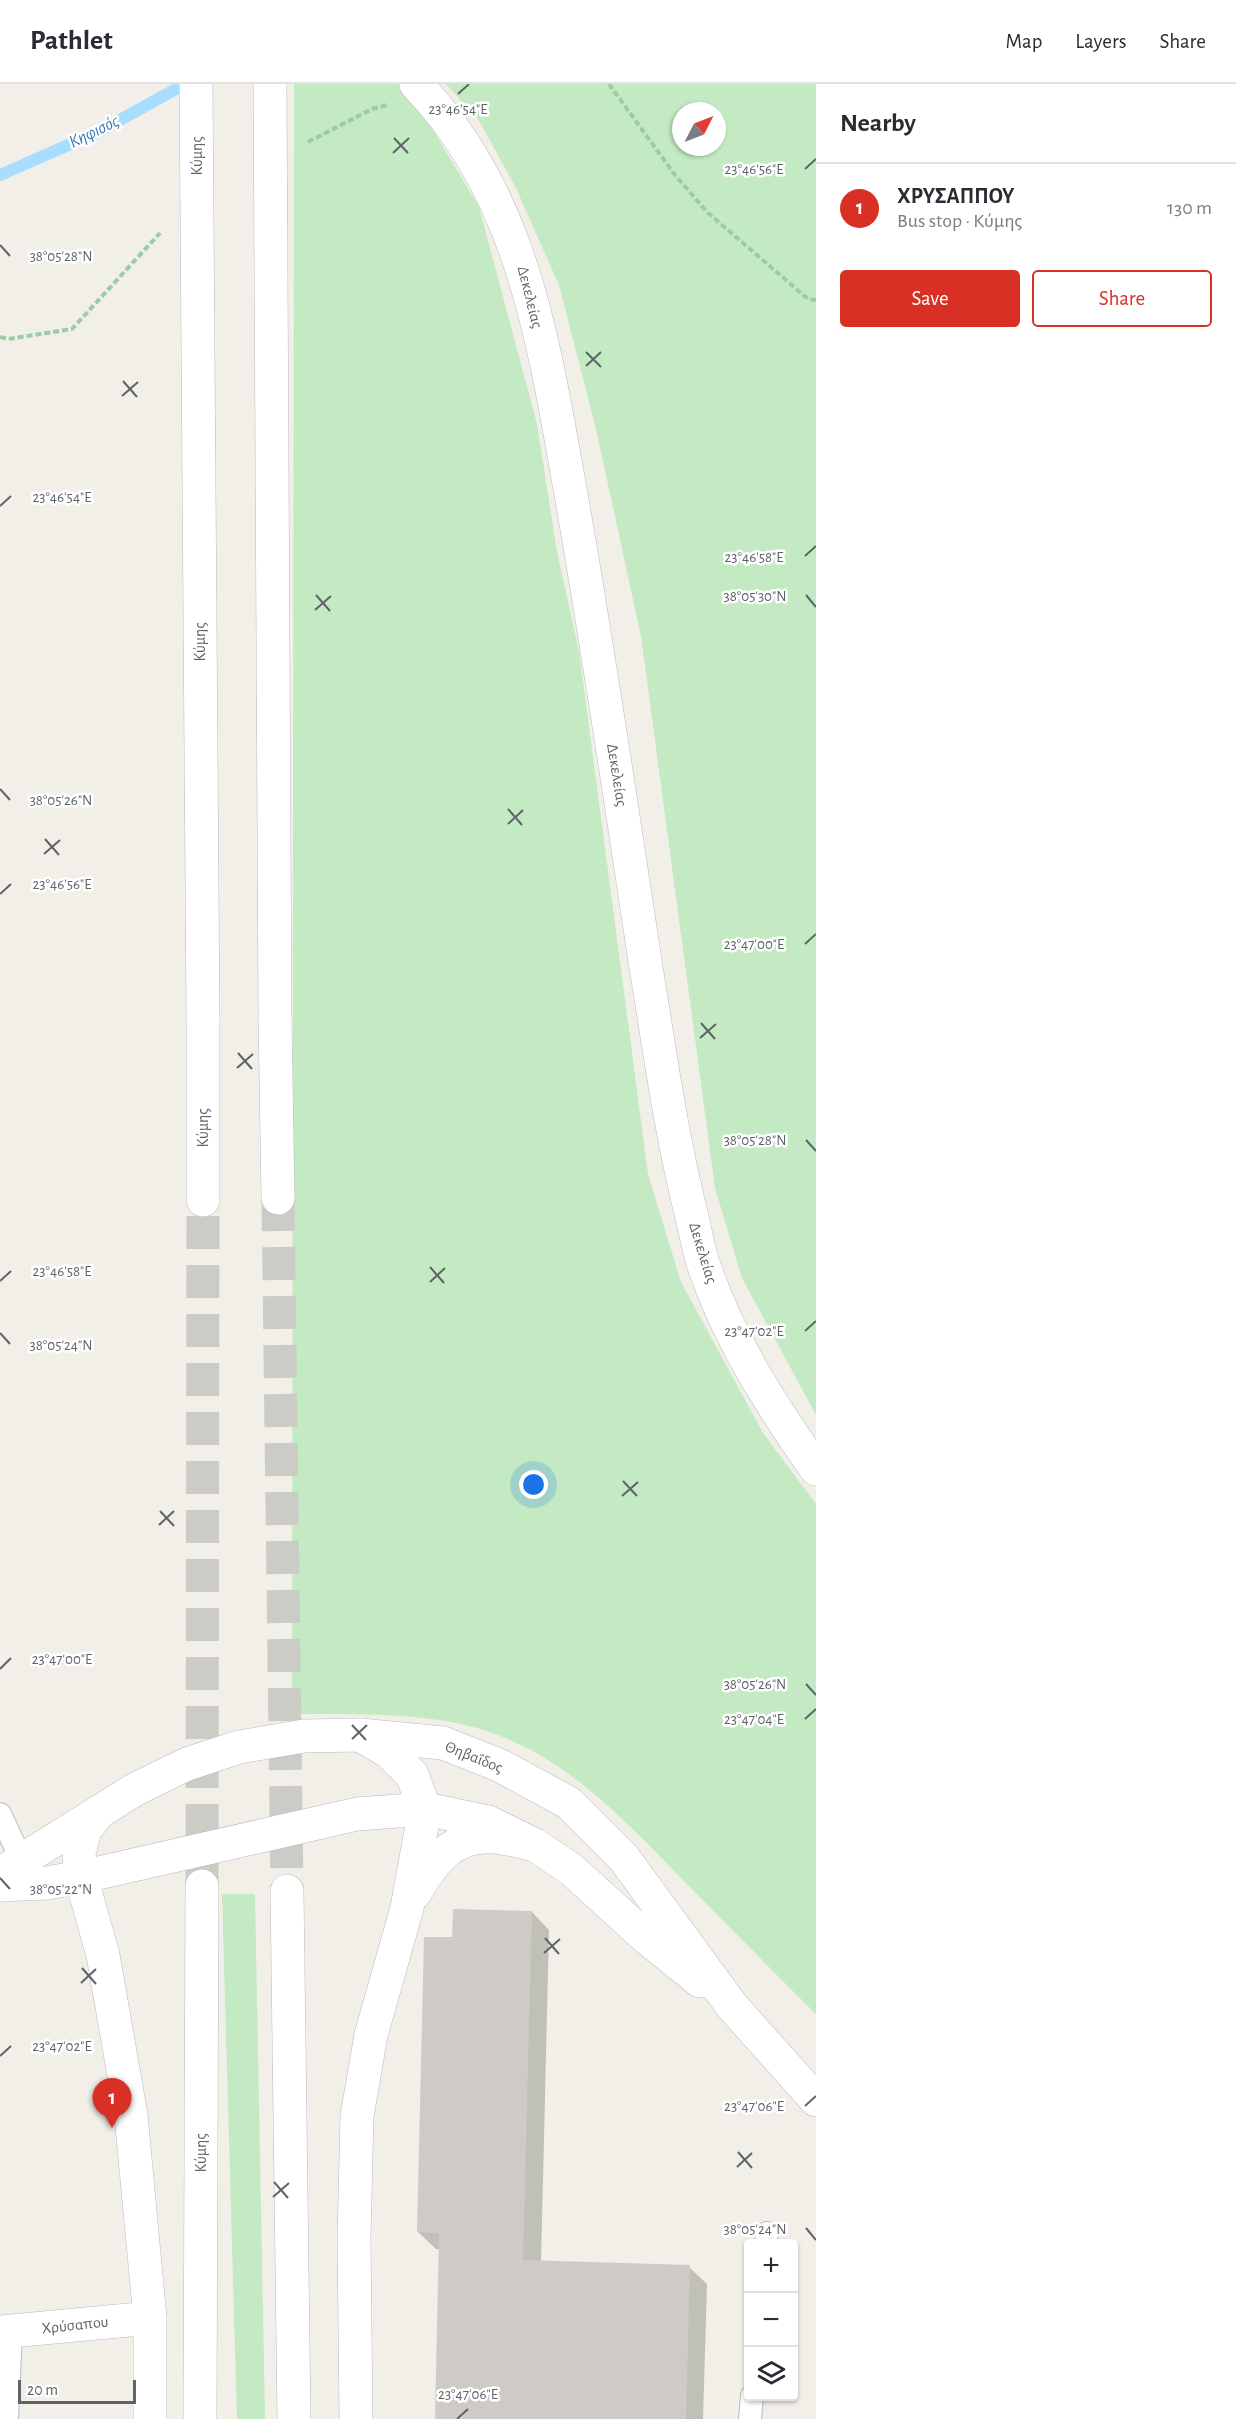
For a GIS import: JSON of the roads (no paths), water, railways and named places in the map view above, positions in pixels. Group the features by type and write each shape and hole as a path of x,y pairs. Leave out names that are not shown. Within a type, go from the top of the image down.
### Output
{"main road":[{"name":"Κύμης","path":"196,84 203,1200"},
{"path":"270,84 278,1198"},
{"name":"Δεκελείας","path":"416,84 435,104 465,148 495,198 520,256 533,302 559,428 596,635 674,1147 703,1264 739,1349 780,1418 816,1468"},
{"path":"356,2419 354,2237 357,2116 371,2035 407,1908 426,1809 412,1775 389,1752 360,1735"},
{"name":"Θηβαΐδος","path":"10,1870 134,1790 187,1764 239,1747 304,1736 360,1735 443,1743 499,1765 569,1803 623,1857 732,2006 816,2100"},
{"name":"Θηβαΐδος","path":"10,1870 81,1877 357,1814 426,1809 488,1822 535,1845 572,1870 648,1940 732,2006"},
{"path":"100,1811 85,1830 79,1853 81,1877 103,1955 127,2092 150,2318 150,2419"},
{"path":"407,1908 429,1868 445,1852 463,1841 492,1837 535,1845"},
{"name":"Κύμης","path":"200,2419 202,1886"},
{"path":"287,1892 294,2419"},
{"name":"Χρύσαπου","path":"5,2332 150,2318"}],"lane":[{"path":"0,1814 10,1870"},
{"path":"5,2332 8,2419"},
{"path":"750,2419 752,2401"}],"waterway":[{"name":"Κηφισός","path":"0,175 100,131 185,84"}],"tunnel":[{"path":"278,1198 287,1891"},
{"path":"202,1886 203,1200"}],"place":[{"name":"ΧΡΥΣΑΠΠΟΥ","path":"112,2128"}]}
